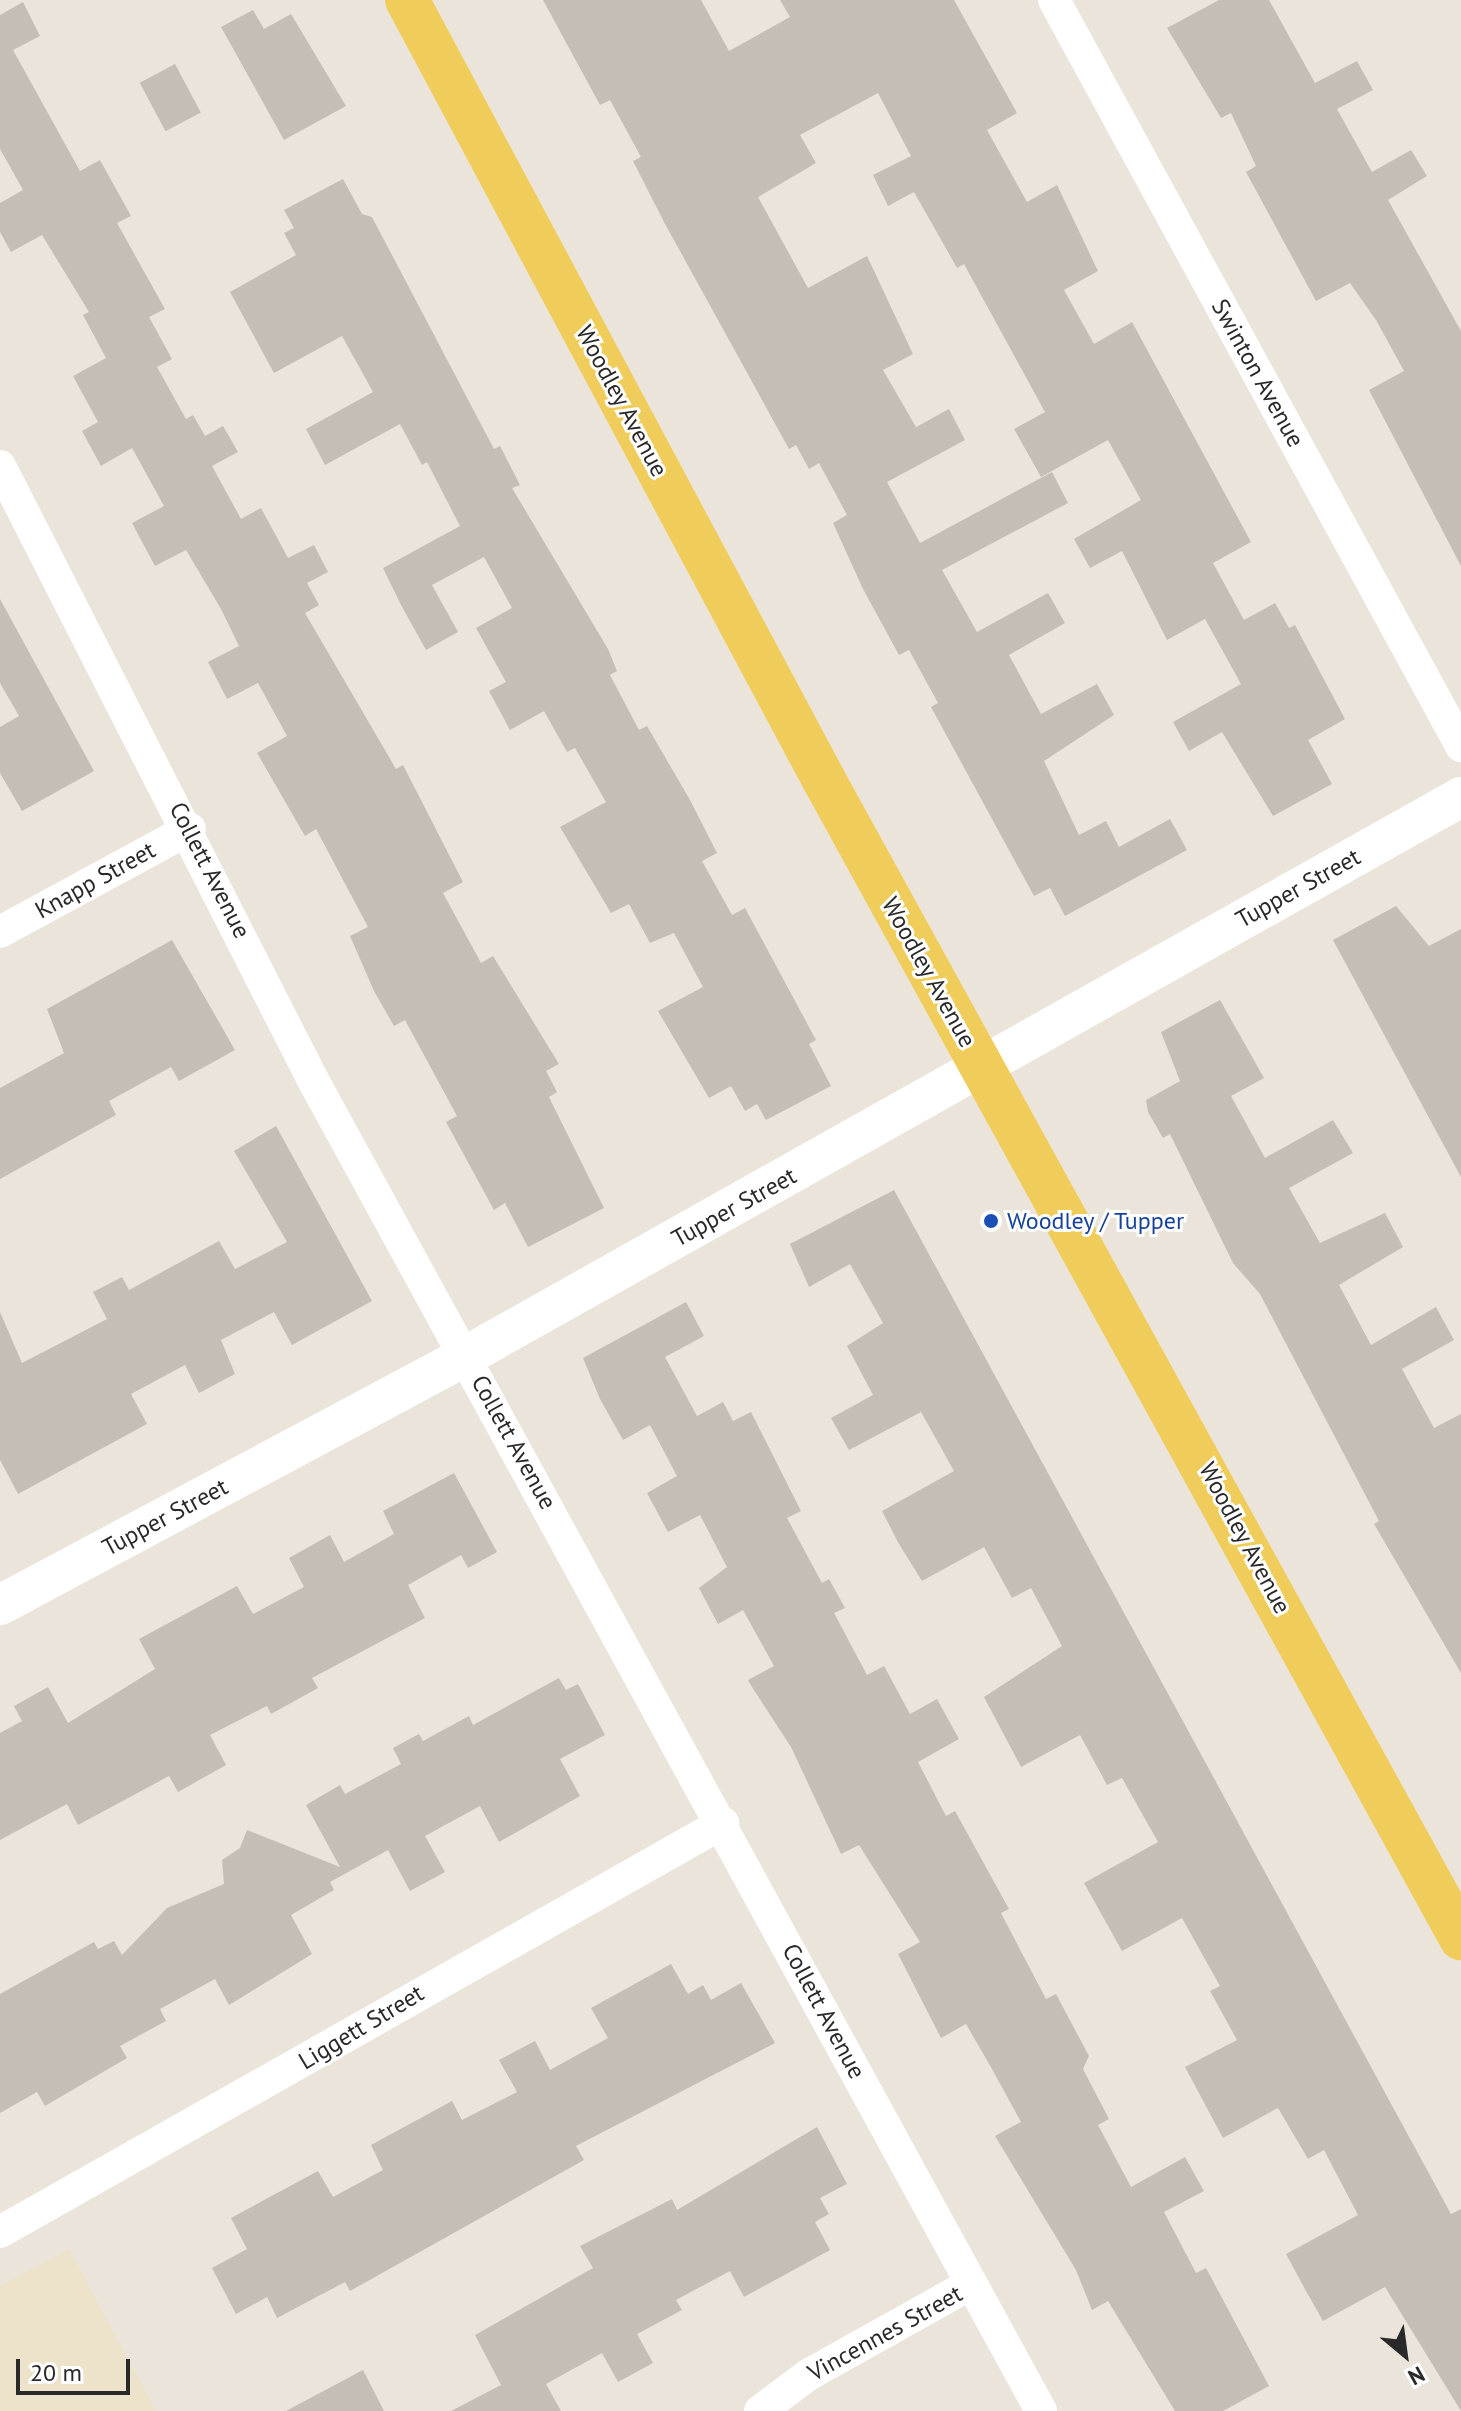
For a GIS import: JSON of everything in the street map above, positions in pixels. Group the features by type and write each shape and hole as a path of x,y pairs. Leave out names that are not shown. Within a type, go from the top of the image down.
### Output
{"main road":[{"name":"Woodley Avenue","path":"407,0 981,1068 1145,1353 1461,1938"}],"street":[{"name":"Swinton Avenue","path":"1054,0 1461,746"},
{"name":"Collett Avenue","path":"0,466 190,829 313,1080 723,1823 1041,2411"},
{"name":"Tupper Street","path":"0,1605 466,1356 1461,797"},
{"name":"Knapp Street","path":"0,932 190,829"},
{"name":"Liggett Street","path":"0,2232 723,1823"},
{"name":"Vincennes Street","path":"760,2411 808,2375 971,2284"}],"shaded area":[{"path":"69,2249 156,2411 0,2411 0,2286"}],"building":[{"path":"543,0 701,0 729,51 790,17 780,0 954,0 1017,113 987,130 1027,202 1057,185 1098,271 1064,290 1094,344 1132,322 1251,542 1213,563 1244,620 1275,603 1289,628 1295,625 1345,719 1308,740 1332,784 1273,816 1222,732 1189,751 1173,722 1241,684 1205,619 1167,640 1122,551 1090,568 1074,539 1141,500 1108,440 1041,477 1014,429 1045,412 964,264 957,268 914,192 888,206 873,175 911,156 878,93 800,135 816,163 758,197 808,288 867,256 913,354 883,370 916,427 949,409 965,440 887,482 920,543 1052,472 1068,503 942,570 977,632 1048,593 1065,623 1009,655 1041,714 1097,684 1114,715 1044,761 1079,835 1106,821 1119,847 1170,819 1187,850 1065,916 1050,888 1034,896 931,707 938,703 909,650 899,655 863,589 833,523 847,515 819,463 809,469 796,445 789,449 664,222 633,161 641,157 610,100 600,105"},
{"path":"1219,0 1269,0 1315,83 1357,61 1373,90 1337,109 1372,172 1411,150 1427,176 1388,200 1461,331 1461,566 1369,390 1404,371 1376,320 1350,283 1316,301 1246,172 1256,166 1231,113 1221,118 1167,28"},
{"path":"23,2 40,36 13,50 80,171 100,160 131,216 117,223 165,309 149,317 172,359 157,367 186,419 193,415 205,436 223,426 238,452 212,466 241,519 261,508 288,558 314,545 328,572 307,583 319,605 305,613 396,769 403,765 463,882 443,893 481,963 493,956 559,1064 546,1071 557,1092 549,1097 604,1208 528,1247 505,1203 494,1210 446,1122 457,1116 405,1020 394,1026 374,991 350,936 368,927 316,829 305,836 257,753 287,736 258,683 227,699 208,662 239,646 221,609 186,550 155,566 132,523 164,506 132,448 101,466 82,431 98,422 73,376 106,358 83,315 89,312 42,235 11,252 0,232 0,203 23,190 0,149 0,15"},
{"path":"253,10 264,29 291,14 346,106 284,140 221,27"},
{"path":"175,64 201,113 166,131 140,83"},
{"path":"343,179 362,214 372,217 494,449 500,446 520,485 512,488 608,649 617,671 610,675 639,730 647,726 690,800 717,853 702,861 732,915 745,908 816,1040 809,1044 831,1086 766,1120 757,1104 745,1111 731,1086 709,1098 658,1011 703,987 674,933 650,943 629,904 611,913 560,827 606,802 575,748 567,752 544,711 510,730 489,691 506,682 476,628 512,608 484,557 432,585 458,632 426,650 401,605 383,568 460,526 427,462 422,465 400,424 325,465 306,429 373,392 342,336 274,373 230,292 296,255 284,233 294,228 284,210"},
{"path":"0,599 94,771 22,811 0,773 0,727 19,716 0,683"},
{"path":"1396,906 1429,946 1461,929 1461,1177 1333,940"},
{"path":"172,940 235,1050 179,1081 171,1067 109,1101 116,1115 0,1179 0,1088 64,1053 47,1009"},
{"path":"1220,1000 1264,1078 1231,1096 1265,1158 1333,1120 1353,1153 1289,1188 1320,1243 1385,1213 1403,1247 1339,1285 1371,1345 1436,1307 1454,1340 1402,1369 1434,1428 1461,1414 1461,1673 1374,1524 1379,1521 1260,1294 1233,1263 1170,1134 1163,1138 1148,1112 1146,1100 1180,1081 1161,1032"},
{"path":"276,1126 372,1301 292,1345 274,1312 221,1340 235,1374 199,1393 185,1365 131,1394 147,1424 18,1494 0,1460 0,1312 22,1363 107,1319 93,1292 122,1277 129,1290 219,1241 235,1269 287,1242 234,1151"},
{"path":"894,1190 1451,2214 1461,2209 1461,2411 1385,2287 1323,2321 1286,2254 1358,2215 1324,2150 1308,2159 1278,2108 1223,2138 1185,2067 1237,2040 1210,1991 1220,1986 1182,1918 1122,1951 1084,1883 1158,1842 1122,1778 1107,1785 1080,1735 1021,1767 984,1697 1062,1646 1031,1588 1012,1598 984,1547 922,1581 899,1544 882,1511 954,1471 921,1412 849,1450 831,1418 873,1395 847,1346 883,1323 850,1264 809,1287 790,1244"},
{"path":"686,1302 704,1336 665,1357 697,1416 723,1402 733,1421 751,1412 801,1511 787,1518 822,1583 829,1579 845,1608 834,1613 867,1675 884,1666 910,1714 937,1699 959,1739 918,1762 946,1816 955,1811 1009,1909 1001,1913 1046,1999 1056,1994 1089,2056 1083,2069 1109,2119 1098,2125 1131,2187 1185,2157 1204,2191 1164,2212 1196,2273 1206,2268 1269,2386 1223,2411 1175,2411 1108,2301 1092,2310 1076,2270 995,2136 1021,2122 966,2024 941,2038 898,1954 920,1942 859,1845 841,1854 791,1747 748,1680 774,1666 743,1610 718,1624 699,1588 727,1567 700,1515 668,1532 647,1493 677,1476 650,1425 623,1440 600,1399 583,1358"},
{"path":"454,1473 497,1552 468,1568 461,1555 408,1585 425,1618 312,1678 318,1688 271,1714 267,1706 210,1735 226,1765 178,1792 169,1776 78,1825 67,1804 0,1840 0,1733 22,1721 14,1706 48,1687 68,1723 155,1669 139,1639 237,1586 253,1614 304,1587 289,1558 330,1535 344,1562 394,1534 383,1511"},
{"path":"559,1678 566,1690 578,1684 605,1735 560,1759 580,1796 499,1842 480,1806 425,1836 445,1872 410,1891 388,1850 330,1882 334,1890 291,1915 312,1954 229,2005 215,1979 160,2009 166,2021 120,2046 127,2058 45,2106 37,2092 0,2113 0,1994 94,1942 98,1949 114,1941 122,1955 167,1908 224,1884 222,1860 240,1848 247,1830 340,1867 306,1805 340,1785 345,1794 401,1764 393,1748 419,1734 423,1741 469,1716 473,1725"},
{"path":"671,1964 688,1994 703,1985 711,2000 741,1983 775,2043 576,2146 584,2160 350,2291 345,2282 277,2318 267,2297 236,2314 212,2268 247,2249 231,2218 318,2171 333,2197 383,2170 371,2145 452,2101 462,2120 517,2092 499,2060 535,2041 550,2070 608,2038 591,2008"},
{"path":"817,2127 847,2184 820,2198 829,2214 815,2222 830,2250 744,2297 730,2271 676,2300 682,2310 637,2334 653,2363 618,2382 602,2353 546,2384 561,2411 451,2411 501,2385 475,2335 593,2268 580,2246 672,2199 677,2210"},
{"path":"363,2370 384,2411 286,2411"}],"place":[{"name":"Woodley / Tupper","path":"991,1221"}]}
